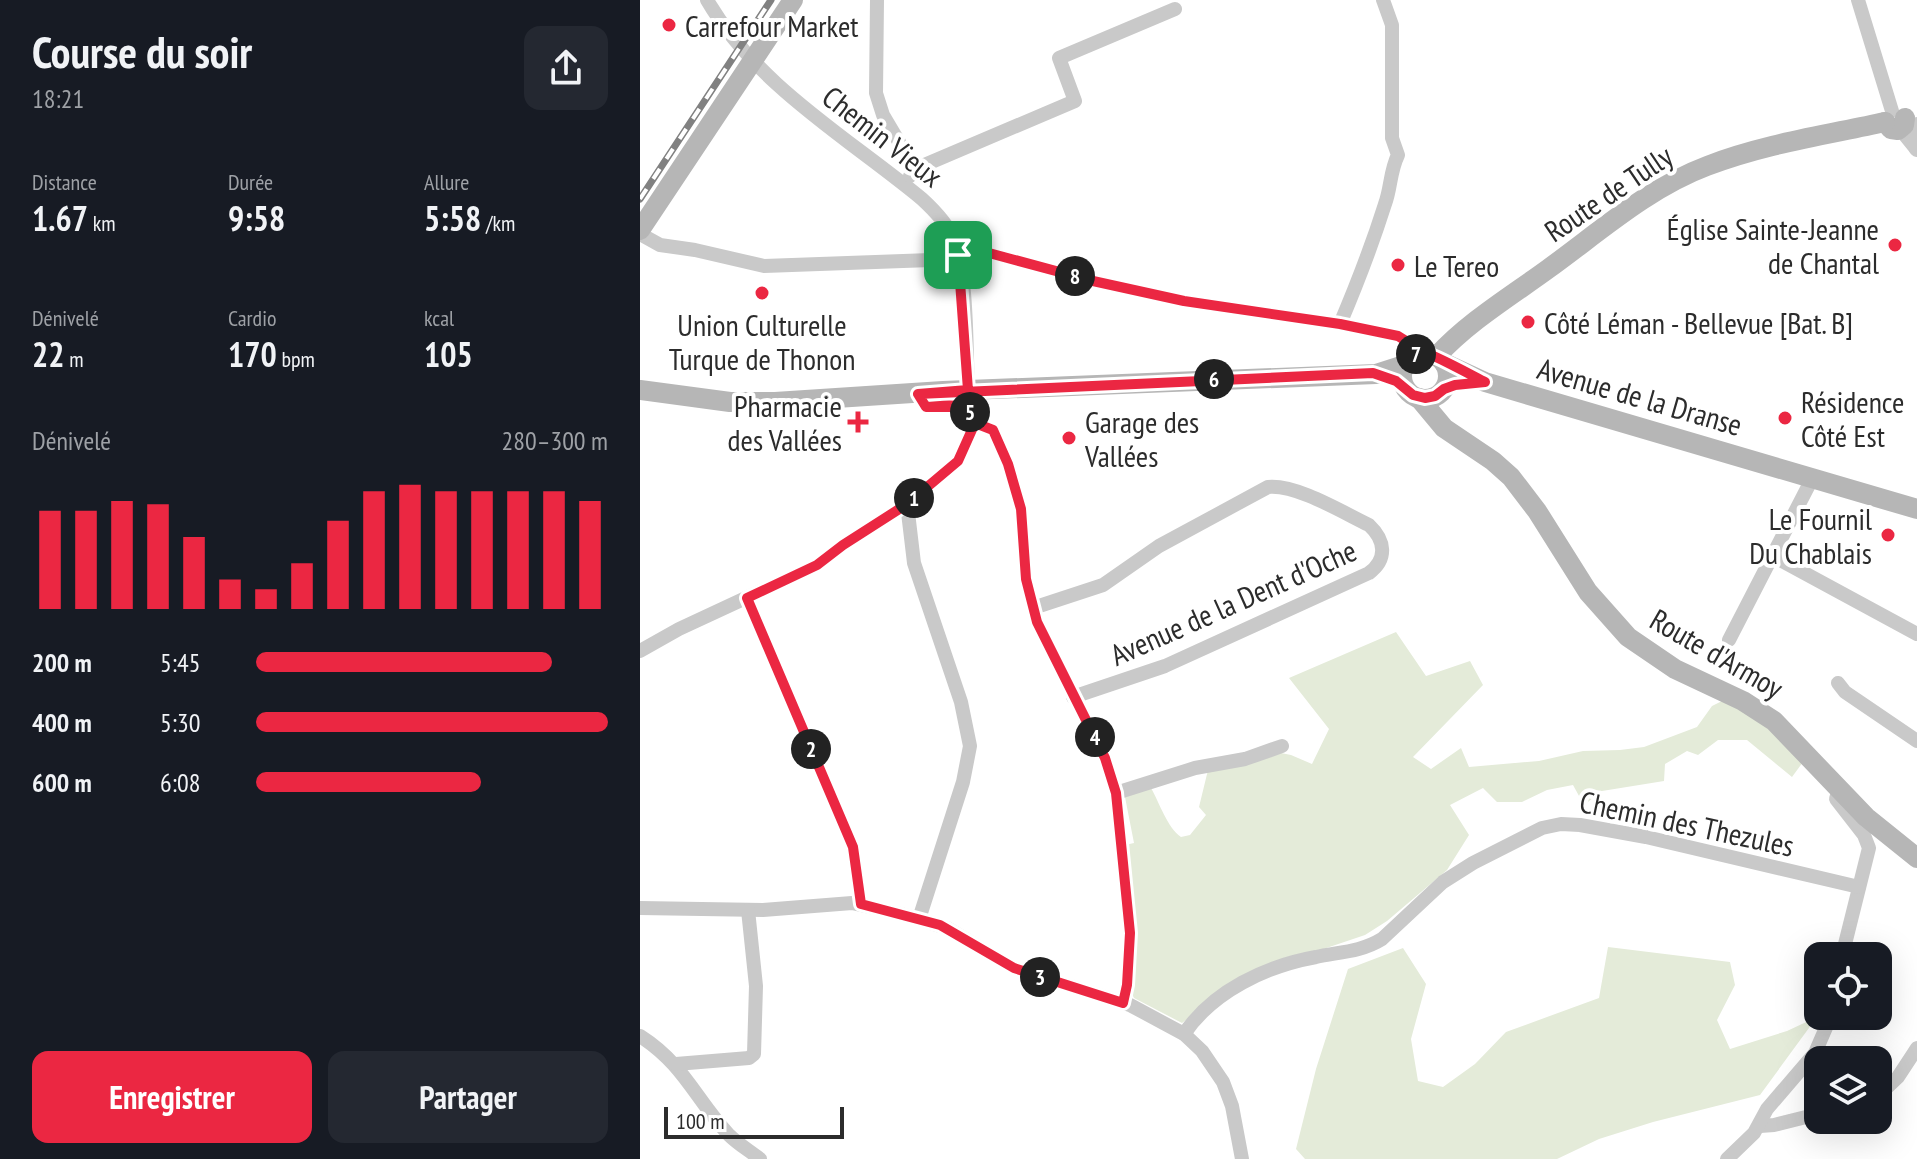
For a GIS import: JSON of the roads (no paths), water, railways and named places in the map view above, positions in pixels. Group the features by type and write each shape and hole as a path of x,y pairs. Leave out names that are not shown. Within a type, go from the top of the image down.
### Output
{"main road":[{"path":"640,232 793,0"},
{"name":"Route de Tully","path":"1440,360 1518,291 1675,180 1742,154 1903,120"},
{"path":"640,390 752,403 968,390 1376,374 1421,381 1448,376 1440,360 1425,353 1421,381"},
{"name":"Avenue de la Dranse","path":"1440,360 1485,382 1917,509"},
{"name":"Avenue de la Dranse","path":"1421,381 1485,382"},
{"name":"Route d'Armoy","path":"1421,381 1444,428 1511,477 1537,511 1588,592 1628,637 1675,669 1764,713 1792,737 1879,829 1917,858"}],"street":[{"name":"Chemin Vieux","path":"707,0 722,24 777,85 904,184 944,222 955,241 958,255 968,390"},
{"path":"877,0 876,93 883,115 915,169"},
{"path":"1340,324 1372,243 1398,155 1392,138 1392,25 1383,0"},
{"path":"1858,0 1916,149"},
{"path":"904,184 915,169 1075,101 1059,58 1175,9"},
{"path":"640,232 660,245 764,266 931,260 973,252 989,253 1184,301 1400,336 1406,341 1421,381"},
{"path":"918,394 926,407 966,407 975,423 993,430 1008,464 1021,509 1026,579 1033,608 1042,635 1105,758 1116,793 1130,933 1123,1003"},
{"path":"640,651 679,629 817,565 907,504 958,461 975,423"},
{"path":"1729,640 1813,477"},
{"name":"Avenue de la Dent d'Oche","path":"1033,608 1103,585 1159,546 1268,487 1293,490 1369,525 1383,543 1380,561 1369,573 1165,666 1073,697"},
{"path":"907,504 914,563 961,702 970,746 963,782 919,919"},
{"path":"1773,556 1917,634"},
{"path":"747,598 853,847 861,904"},
{"path":"1838,683 1845,692 1917,741"},
{"path":"1116,793 1195,768 1245,759 1282,746"},
{"path":"1839,789 1837,803 1869,845 1845,942"},
{"name":"Chemin des Thezules","path":"1184,1034 1210,1005 1232,988 1254,977 1314,957 1373,945 1443,882 1542,828 1561,824 1593,827 1859,887"},
{"path":"640,908 748,910 861,904 954,932 1014,968 1123,1003 1184,1034 1202,1051 1223,1082 1232,1106 1242,1159"},
{"path":"676,1064 749,1058 754,1054 756,986 748,910"},
{"path":"1727,1159 1760,1126 1767,1109 1815,1053 1825,1030"},
{"path":"640,1036 676,1064 729,1135 760,1159"},
{"path":"1892,1083 1917,1048"},
{"path":"1760,1126 1804,1118"}],"railway":[{"path":"640,199 771,0"}],"place":[{"name":"Carrefour Market","path":"669,25"},
{"name":"Église Sainte-Jeanne de Chantal","path":"1895,245"},
{"name":"Le Tereo","path":"1398,265"},
{"name":"Union Culturelle Turque de Thonon","path":"762,293"},
{"name":"Côté Léman - Bellevue [Bat. B]","path":"1528,322"},
{"name":"Résidence Côté Est","path":"1785,418"},
{"name":"Pharmacie des Vallées","path":"858,422"},
{"name":"Garage des Vallées","path":"1069,438"},
{"name":"Le Fournil Du Chablais","path":"1888,535"}]}
